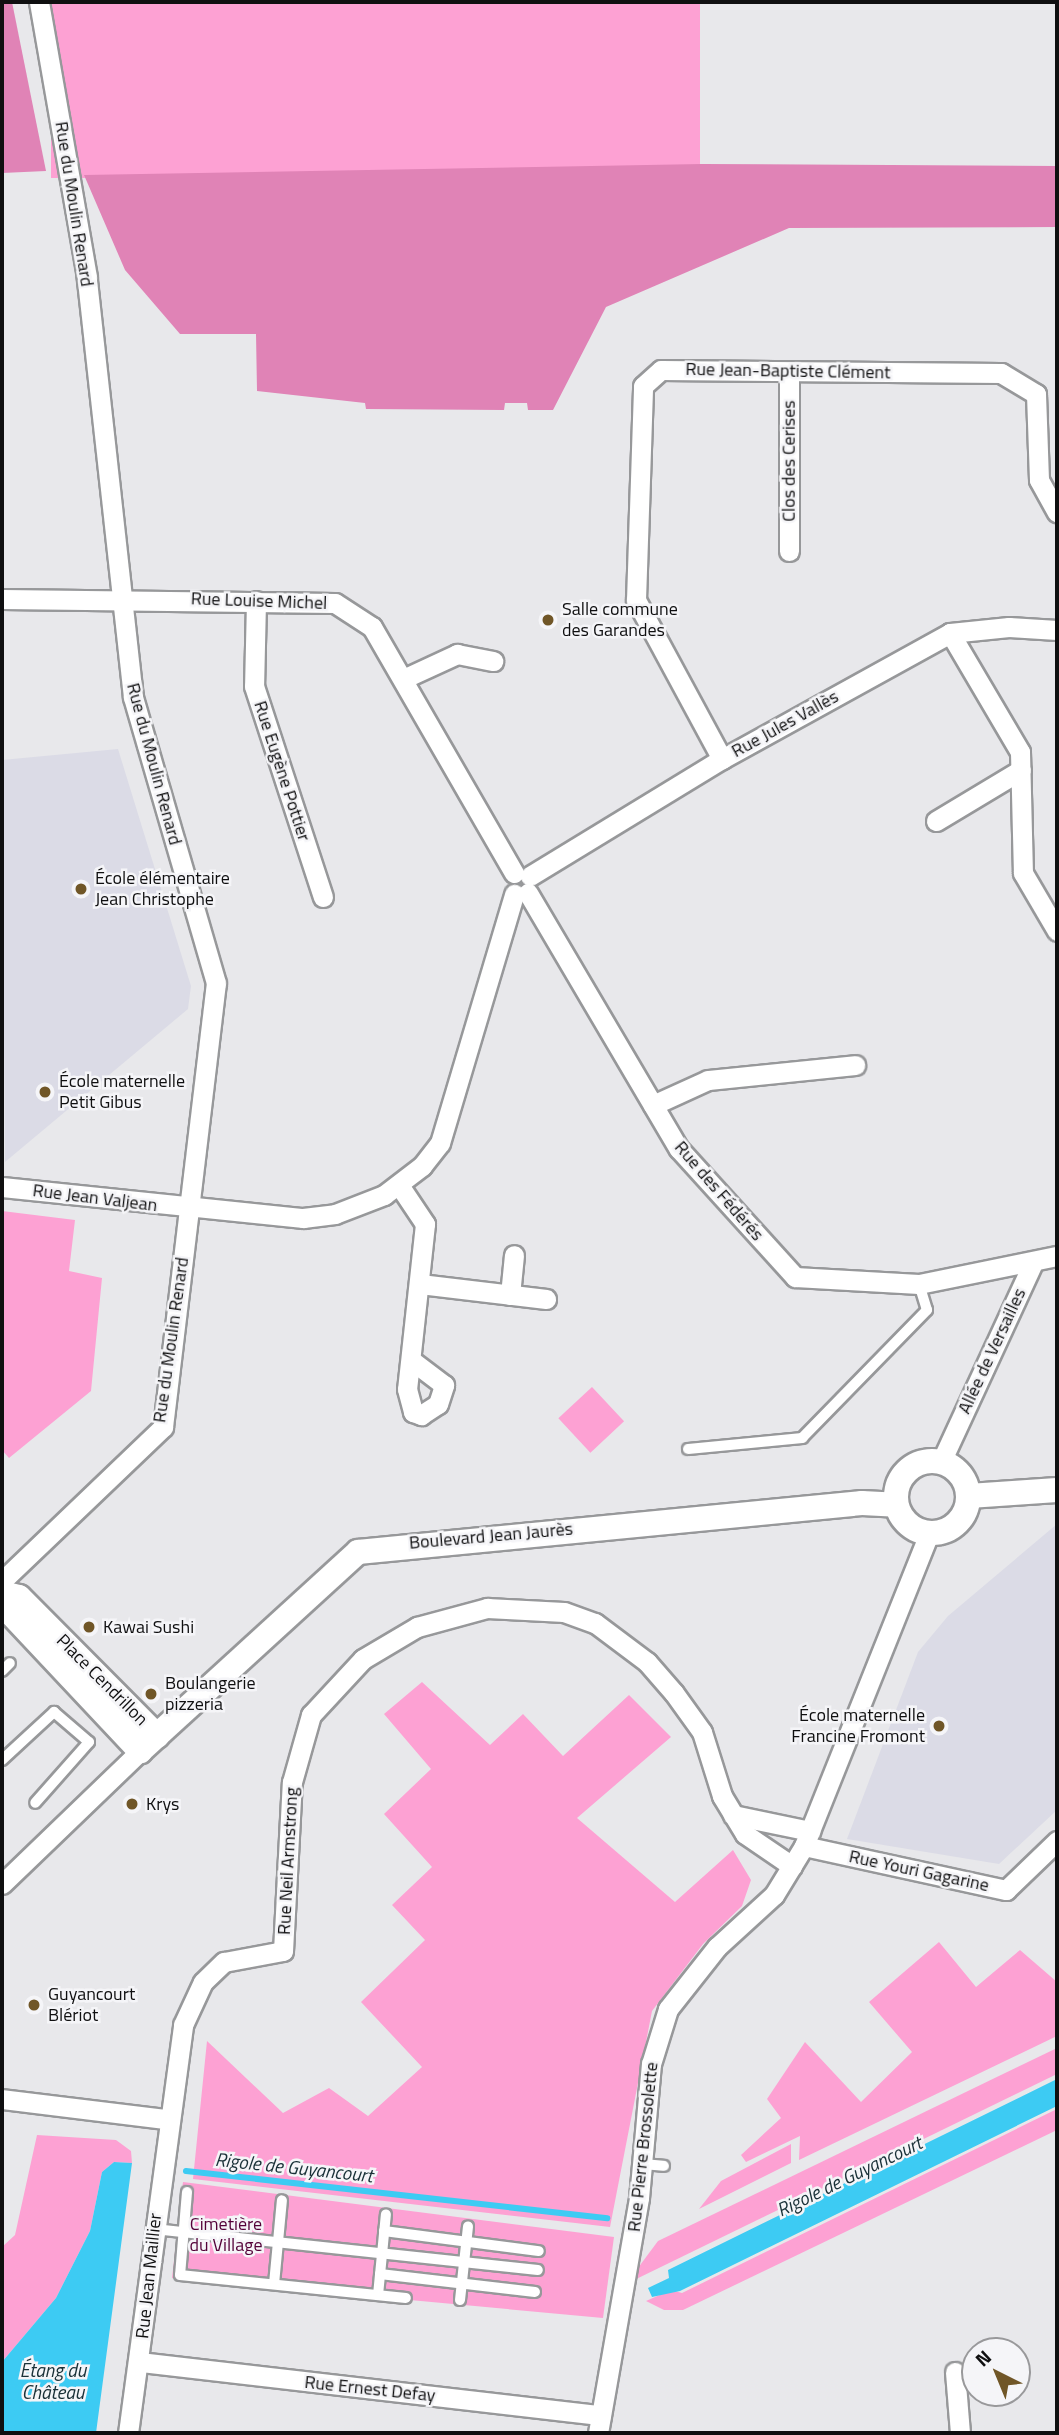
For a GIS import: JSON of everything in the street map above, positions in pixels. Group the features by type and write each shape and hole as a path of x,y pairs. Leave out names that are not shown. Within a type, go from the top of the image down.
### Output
{"street":[{"name":"Rue du Moulin Renard","path":"2,1581 163,1427 216,983 133,697 87,278 39,2"},
{"name":"Rue Jean-Baptiste Clément","path":"722,759 636,600 643,386 661,370 1002,373 1036,394 1040,480 1057,512"},
{"name":"Clos des Cerises","path":"789,372 789,551"},
{"name":"Rue Louise Michel","path":"2,599 121,596 335,603 372,627 522,884"},
{"name":"Rue Eugène Pottier","path":"256,601 254,686 323,897"},
{"name":"Rue Jules Vallès","path":"522,884 722,759 950,633 1009,626 1057,630"},
{"path":"950,633 1020,752 1023,873 1057,931"},
{"path":"402,679 457,654 493,661"},
{"path":"936,821 1021,770"},
{"path":"188,1210 326,1215 358,1207 399,1185 440,1143 522,884"},
{"name":"Rue des Fédérés","path":"522,884 679,1149 795,1277 919,1284 1032,1265"},
{"path":"653,1105 708,1080 855,1065"},
{"path":"399,1185 425,1224 411,1360"},
{"name":"Rue Jean Valjean","path":"2,1187 188,1210"},
{"path":"510,1295 514,1255"},
{"path":"1032,1265 1057,1256"},
{"name":"Allée de Versailles","path":"941,1462 1032,1265"},
{"path":"420,1284 546,1299"},
{"path":"941,1462 961,1475 969,1496 960,1520 929,1534 908,1525 896,1505 906,1471 941,1462"},
{"path":"969,1496 1057,1490"},
{"name":"Boulevard Jean Jaurès","path":"149,1743 358,1552 862,1503 896,1505"},
{"name":"Rue Pierre Brossolette","path":"599,2424 642,2164 651,2064 668,2009 717,1947 774,1895 792,1866 807,1838 929,1534"},
{"name":"Place Cendrillon","path":"2,1593 19,1597 149,1743"},
{"name":"Place Cendrillon","path":"2,1604 149,1743"},
{"name":"Rue Neil Armstrong","path":"247,1958 283,1951 292,1782 311,1715 363,1660 417,1627 486,1608 564,1612 595,1623 648,1662 702,1732 733,1815 745,1834 792,1866"},
{"path":"2,1884 149,1743"},
{"path":"733,1815 807,1838"},
{"name":"Rue Youri Gagarine","path":"807,1838 869,1862 1006,1890 1057,1841"},
{"name":"Rue Jean Maillier","path":"128,2433 140,2362 166,2119 183,2025 203,1982 224,1962 247,1958"},
{"path":"2,2099 166,2119"},
{"name":"Rue Ernest Defay","path":"140,2362 599,2424"},
{"path":"955,2372 960,2433"}],"lane":[{"path":"688,1449 802,1438 927,1310 919,1284"},
{"path":"2,1671 10,1663"},
{"path":"2,1760 54,1712 89,1742 35,1803"},
{"path":"642,2164 664,2166"},
{"path":"187,2192 180,2275 406,2298"},
{"path":"274,2284 282,2200"},
{"path":"378,2295 386,2214"},
{"path":"460,2300 468,2226"},
{"path":"153,2229 538,2270"},
{"path":"384,2231 539,2251"},
{"path":"380,2274 535,2292"}],"shaded area":[{"path":"2,2 12,2 46,171 2,173"},
{"path":"702,164 1057,166 1057,227 789,228 606,307 553,410 528,410 527,403 505,403 504,410 366,409 365,403 257,391 256,334 180,334 125,270 84,175"},
{"name":"École élémentaire Jean Christophe","path":"118,749 191,986 188,1009 5,1162 2,760"},
{"path":"1057,1524 1057,1810 999,1864 847,1839 918,1652 948,1616"}],"green space":[{"path":"51,2 700,2 700,178 51,178"},
{"path":"2,1211 75,1220 69,1271 102,1278 91,1391 9,1458 2,1450"},
{"path":"592,1387 624,1421 590,1453 558,1418"},
{"path":"422,1682 490,1745 523,1714 563,1756 629,1695 671,1737 577,1818 675,1902 733,1850 751,1880 742,1906 703,1944 652,2011 610,2227 193,2179 207,2041 283,2113 329,2088 368,2116 422,2067 361,2002 425,1940 392,1905 432,1867 384,1814 431,1769 384,1714"},
{"path":"939,1942 976,1987 1020,1950 1057,1982 1057,2036 799,2160 800,2136 746,2162 741,2155 781,2118 767,2099 805,2042 861,2102 912,2052 869,2002"},
{"path":"1057,2048 1057,2074 626,2284 658,2241"},
{"path":"1057,2109 1057,2130 683,2310 664,2310 646,2301 671,2290 682,2293"},
{"path":"37,2135 116,2140 131,2151 132,2163 114,2162 102,2172 90,2231 56,2298 2,2362 2,2247 15,2235"},
{"path":"791,2144 791,2163 699,2209 721,2181"},
{"name":"Cimetière du Village","path":"183,2182 614,2237 603,2318 172,2278"}],"water":[{"path":"1057,2079 1057,2106 680,2291 652,2297 648,2288 669,2278 668,2270"},
{"name":"Étang du Château","path":"114,2162 132,2163 96,2433 2,2433 2,2362 56,2298 90,2231 102,2172"}],"waterway":[{"name":"Rigole de Guyancourt","path":"186,2171 607,2218"}],"place":[{"name":"Salle commune des Garandes","path":"548,620"},
{"name":"École élémentaire Jean Christophe","path":"81,889"},
{"name":"École maternelle Petit Gibus","path":"45,1092"},
{"name":"Kawai Sushi","path":"89,1627"},
{"name":"Boulangerie pizzeria","path":"151,1694"},
{"name":"École maternelle Francine Fromont","path":"939,1726"},
{"name":"Krys","path":"132,1804"},
{"name":"Guyancourt Blériot","path":"34,2005"}]}
